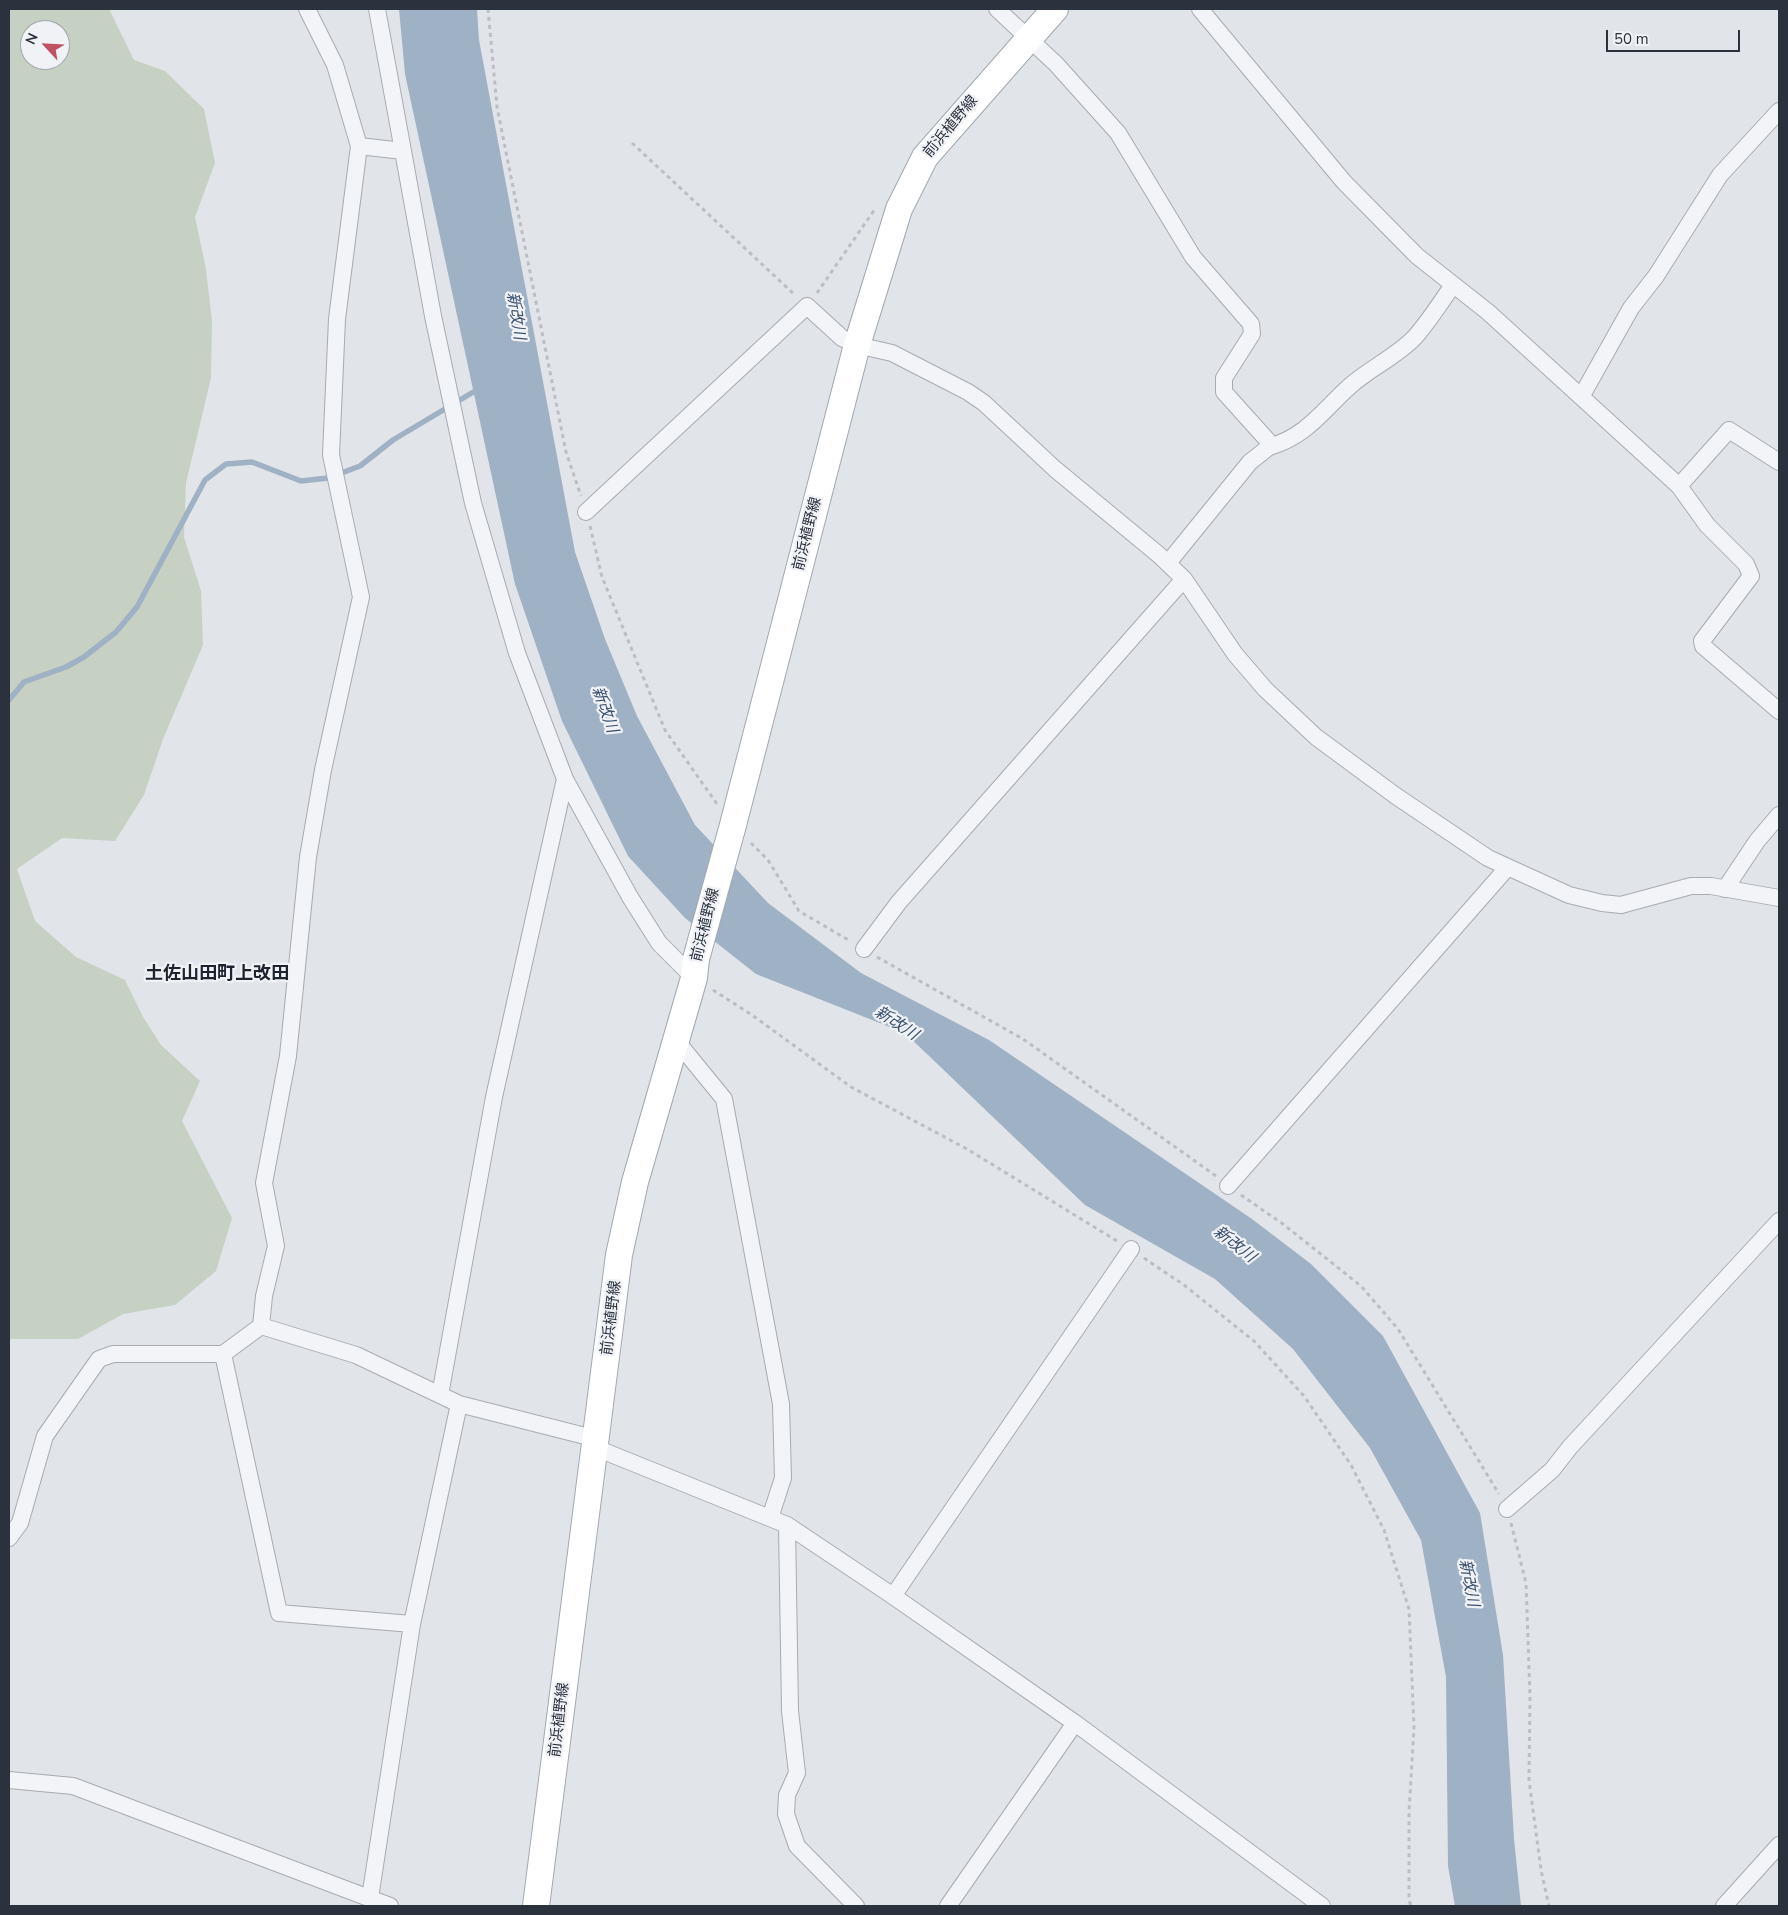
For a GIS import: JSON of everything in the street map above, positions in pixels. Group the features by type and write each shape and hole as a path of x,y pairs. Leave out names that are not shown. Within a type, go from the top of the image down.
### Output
{"main road":[{"name":"前浜植野線","path":"536,1906 619,1255 635,1182 695,968 857,345 899,209 925,157 1055,9"}],"street":[{"path":"9,1538 20,1523 44,1436 99,1359 113,1354 223,1354 261,1326 264,1296 276,1246 264,1182 288,1056 308,857 323,770 361,598 331,455 337,319 360,146 335,65 307,9"},
{"path":"377,9 433,316 473,502 517,653 565,780 630,897 658,943 695,968"},
{"path":"997,9 1056,64 1118,132 1193,257 1251,324 1252,334 1224,378 1224,392 1269,442 1269,447"},
{"path":"1200,9 1344,182 1417,256 1488,312 1678,486 1707,525 1746,564 1750,576 1702,641 1703,646 1779,712"},
{"path":"1581,397 1630,308 1656,276 1720,175 1779,111"},
{"path":"360,146 403,151"},
{"path":"1168,563 1250,462 1269,447 1289,441 1308,427 1352,384 1404,347 1415,337 1453,285"},
{"path":"586,512 807,306 842,338 857,345 892,353 968,392 984,403 1055,469 1168,563 1184,579 1235,654 1265,689 1316,737 1396,796 1488,858 1569,895 1602,903 1621,905 1691,886 1725,888 1779,898"},
{"path":"1678,486 1729,430 1779,462"},
{"path":"864,950 899,902 1184,579"},
{"path":"440,1395 494,1097 565,780"},
{"path":"1725,888 1757,840 1779,815"},
{"path":"1228,1186 1508,867"},
{"path":"675,1039 724,1100 781,1404 783,1478 770,1518"},
{"path":"1507,1509 1552,1470 1576,1440 1779,1221"},
{"path":"893,1596 1131,1249"},
{"path":"261,1326 356,1355 459,1404 596,1444 787,1525 893,1596 1075,1723 1322,1906"},
{"path":"223,1354 279,1613 412,1624"},
{"path":"361,1899 412,1624 459,1404"},
{"path":"787,1525 790,1711 797,1773 787,1795 786,1814 797,1846 856,1906"},
{"path":"948,1906 1075,1723"},
{"path":"9,1780 73,1786 361,1899 390,1906"},
{"path":"1724,1906 1779,1845"}],"path":[{"path":"488,9 499,116 566,452 586,512 602,577 666,730 731,830 768,860 799,911 864,950 1023,1039 1284,1224 1361,1286 1398,1329 1507,1509 1526,1583 1530,1696 1528,1780 1541,1870 1549,1906"},
{"path":"632,143 807,306 877,206"},
{"path":"695,968 752,1015 852,1087 966,1149 1131,1249 1184,1285 1254,1341 1304,1396 1351,1465 1384,1530 1409,1609 1414,1727 1409,1812 1409,1900 1411,1906"},
{"path":"1406,1906 1409,1900"}],"green space":[{"path":"9,9 109,9 134,60 165,71 204,109 215,163 195,217 206,269 212,321 211,378 186,483 184,537 201,591 203,645 163,739 144,795 115,841 62,838 17,869 35,921 76,957 125,980 143,1017 161,1045 200,1081 182,1121 232,1218 216,1271 175,1305 123,1314 78,1339 9,1339"}],"water":[{"name":"新改川","path":"399,9 477,9 479,40 575,552 605,639 637,716 695,825 768,903 861,973 989,1040 1252,1219 1311,1264 1383,1336 1480,1513 1503,1655 1514,1839 1521,1906 1455,1906 1448,1866 1446,1677 1421,1540 1370,1448 1293,1349 1215,1279 1085,1205 905,1033 756,974 685,918 628,856 562,721 515,584 405,74"}],"waterway":[{"path":"9,700 24,682 66,667 84,657 116,632 137,607 205,480 226,464 252,462 301,481 328,478 360,466 393,440 480,388"}],"district":[{"name":"土佐山田町上改田","path":"217,975"}]}
